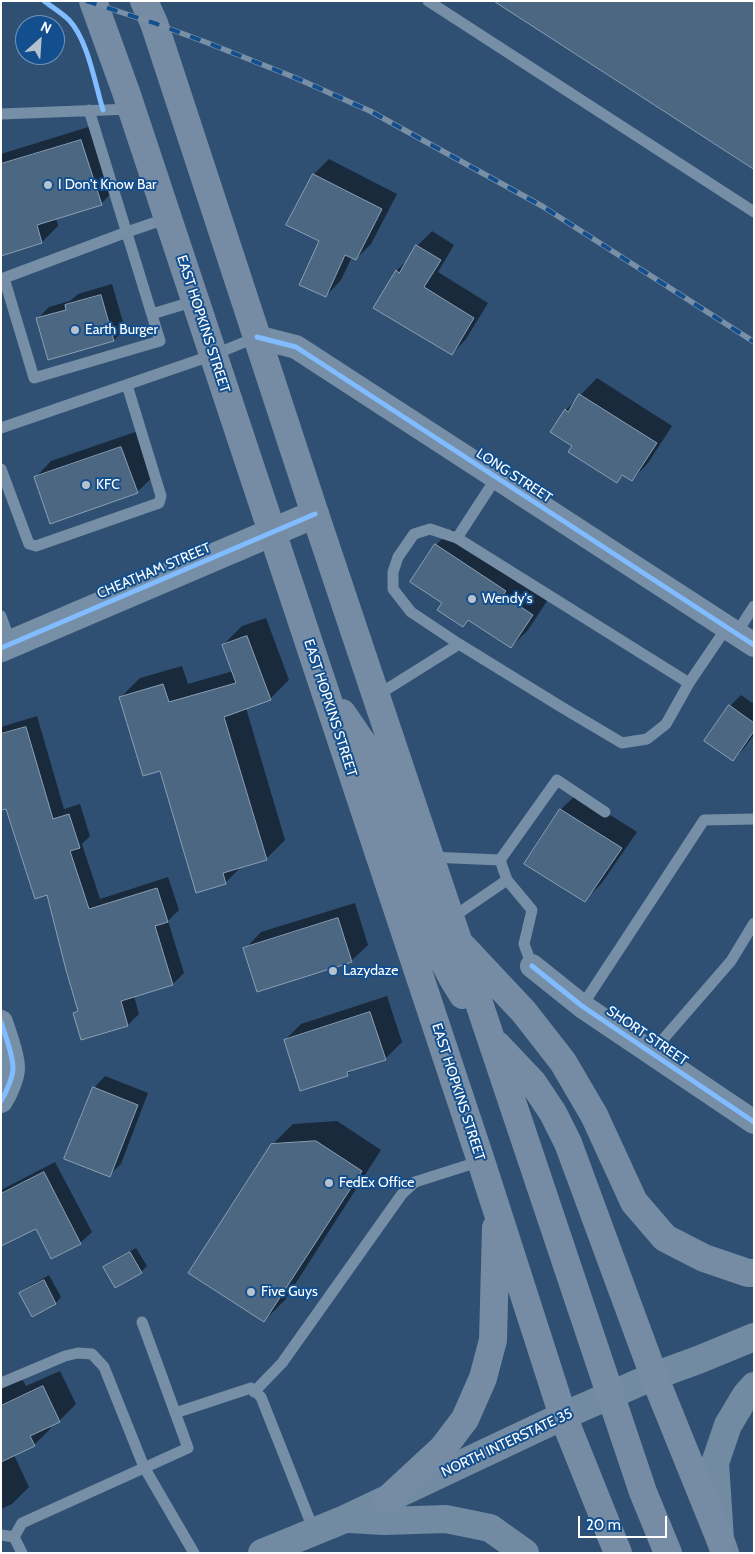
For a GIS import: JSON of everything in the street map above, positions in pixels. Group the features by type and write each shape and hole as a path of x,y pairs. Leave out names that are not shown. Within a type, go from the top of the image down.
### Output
{"main road":[{"name":"EAST HOPKINS STREET","path":"93,1 168,218 496,1207 563,1416 618,1553"},
{"path":"144,1 154,23 315,514 610,1396 643,1492 668,1553"},
{"path":"322,684 370,754 432,939 454,980 492,1040 533,1083 553,1113 568,1143 654,1376 722,1546"},
{"path":"454,930 524,1012 563,1062 594,1115 634,1202 665,1238 704,1258 748,1273 754,1273"},
{"path":"388,1499 443,1448 465,1419 483,1378 493,1340 496,1207"},
{"name":"NORTH INTERSTATE 35","path":"262,1553 345,1519 563,1416 654,1376 754,1337"},
{"path":"722,1546 715,1463 728,1425 746,1395 754,1386"},
{"path":"345,1519 446,1519 490,1528 525,1553"}],"street":[{"name":"LONG STREET","path":"257,337 296,347 739,635"},
{"name":"CHEATHAM STREET","path":"6,646 315,514"},
{"name":"SHORT STREET","path":"532,966 582,1006 754,1122"},
{"path":"1,1022 13,1068 6,1094 1,1101"}],"lane":[{"path":"428,1 754,212"},
{"path":"1,114 131,109"},
{"path":"89,110 126,232 160,341 34,378 4,278 126,232 168,218"},
{"path":"152,314 195,301"},
{"path":"1,428 213,355 257,337"},
{"path":"1,469 29,544 32,546 159,503 162,496 127,385"},
{"path":"457,538 496,478"},
{"path":"688,684 457,538 430,529 414,534 398,557 393,572 394,589 411,612 459,644 622,742 647,739 666,724 688,684 739,635 754,606"},
{"path":"1,616 6,646"},
{"path":"376,696 459,644"},
{"path":"500,860 557,780 605,812"},
{"path":"582,1006 704,820 754,819"},
{"path":"430,857 500,860"},
{"path":"500,860 507,880 532,910 524,944 532,966"},
{"path":"454,930 507,880"},
{"path":"652,1052 731,962 754,923"},
{"path":"254,1392 282,1363 402,1194 415,1182 481,1162"},
{"path":"14,1536 22,1522 188,1448 142,1322"},
{"path":"1,1384 65,1356 78,1353 92,1354 104,1367 144,1467 194,1553"},
{"path":"175,1413 251,1388 261,1397 314,1531"},
{"path":"1,1535 14,1536"},
{"path":"14,1536 22,1553"}],"building":[{"path":"494,1 754,1 754,169"},
{"name":"I Don't Know Bar","path":"81,140 102,205 37,225 42,243 1,256 1,164"},
{"path":"313,174 382,209 356,260 345,255 326,297 299,285 319,241 286,225"},
{"path":"416,245 441,260 424,287 474,318 452,355 373,308 396,270 399,273"},
{"name":"Earth Burger","path":"101,295 114,341 48,360 36,318 66,310 65,305"},
{"path":"579,394 657,443 632,481 622,475 617,483 568,452 572,446 550,432 565,409 568,412"},
{"name":"KFC","path":"121,447 138,493 50,524 34,477"},
{"name":"Wendy's","path":"435,544 506,591 503,595 533,615 511,648 468,620 463,627 437,610 442,603 410,582"},
{"path":"247,636 271,700 224,717 267,860 223,873 226,884 196,893 160,771 143,776 119,697 163,684 169,702 236,683 222,645"},
{"path":"729,705 754,723 754,731 733,761 704,741"},
{"path":"26,727 53,819 69,814 80,848 70,851 89,909 157,888 168,922 155,926 173,985 121,1001 128,1026 81,1040 73,1013 78,1011 47,895 35,899 6,809 1,810 1,734"},
{"path":"560,809 622,848 585,902 524,864"},
{"path":"338,918 352,962 257,992 243,948"},
{"path":"370,1012 386,1060 347,1072 348,1076 300,1091 284,1040"},
{"path":"93,1087 138,1105 110,1177 64,1159"},
{"path":"316,1141 362,1171 264,1322 188,1273 271,1144"},
{"path":"44,1172 81,1244 51,1259 36,1229 1,1246 1,1194"},
{"path":"130,1252 142,1273 115,1288 103,1267"},
{"path":"44,1280 56,1304 32,1317 19,1293"},
{"path":"43,1386 60,1422 30,1436 35,1446 1,1462 1,1406"}],"railway":[{"path":"86,1 208,43 296,78 370,111 542,206 754,342"}],"cycle path":[{"path":"44,1 60,12 76,29 86,50 103,110"},
{"path":"257,337 296,347 754,645"},
{"path":"1,648 315,514"},
{"path":"532,966 582,1006 754,1122"},
{"path":"1,1022 13,1063 12,1076 1,1101"}],"place":[{"name":"I Don't Know Bar","path":"48,185"},
{"name":"Earth Burger","path":"75,330"},
{"name":"KFC","path":"86,485"},
{"name":"Wendy's","path":"472,599"},
{"name":"Lazydaze","path":"333,971"},
{"name":"FedEx Office","path":"329,1183"},
{"name":"Five Guys","path":"251,1292"}]}
